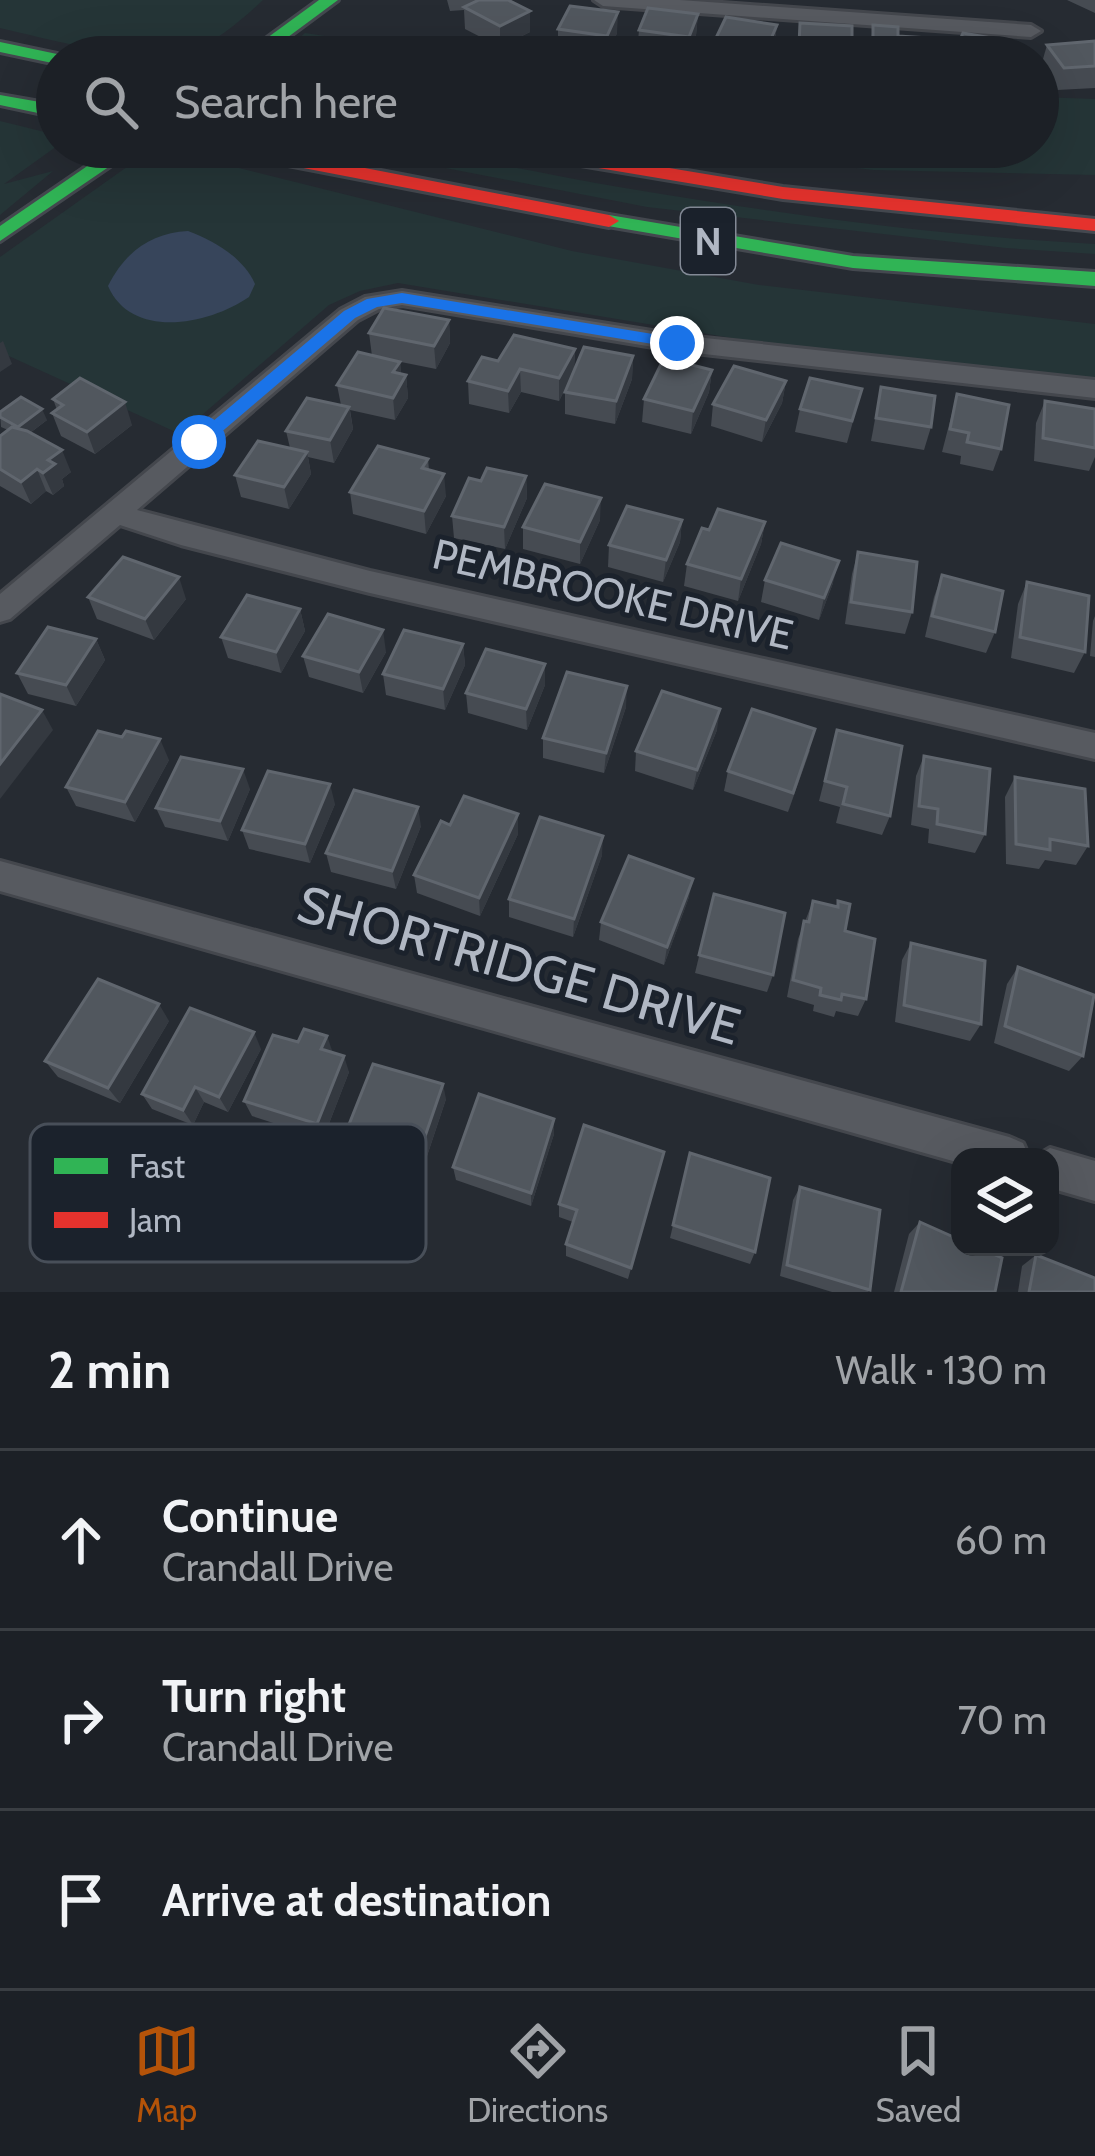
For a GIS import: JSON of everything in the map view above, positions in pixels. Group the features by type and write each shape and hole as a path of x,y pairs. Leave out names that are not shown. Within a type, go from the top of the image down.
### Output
{"main road":[{"path":"253,36 286,0"},
{"path":"263,36 330,0"},
{"path":"0,47 36,54"},
{"path":"0,100 36,107"},
{"path":"0,215 57,168"},
{"path":"0,235 100,168"},
{"name":"N","path":"332,168 656,232 853,262 1095,279"},
{"name":"N","path":"626,168 882,206 1095,225"},
{"path":"688,179 827,178 1025,189"},
{"path":"853,262 1084,300"}],"street":[{"path":"603,0 828,6 1031,31"},
{"path":"0,611 349,315 373,302 402,298 699,346 1095,389"},
{"name":"PEMBROOKE DRIVE","path":"116,513 181,535 370,582 1095,746"},
{"name":"SHORTRIDGE DRIVE","path":"0,876 977,1148"},
{"path":"1059,1171 1095,1181"}],"shaded area":[{"path":"0,0 263,0 219,36 37,36 0,28"},
{"path":"1059,98 1095,99 1095,175 857,168 1059,168"},
{"path":"0,121 36,130 36,161 4,184 53,171 0,215"},
{"path":"125,168 239,168 572,251 759,285 1095,324 1095,378 830,354 398,283 360,291 329,305 180,434 0,352 0,257"},
{"path":"446,168 514,168 859,223 1095,244 1095,254 1006,248 647,207"}],"water":[{"path":"188,231 217,245 243,266 255,284 249,297 214,314 173,322 135,315 119,303 108,286 122,263 151,240"}],"building":[{"path":"479,0 508,0 530,11 500,26 464,7"},
{"path":"570,6 618,12 607,36 558,29"},
{"path":"648,8 698,14 689,36 639,30"},
{"path":"726,17 777,25 772,36 717,36"},
{"path":"800,23 852,26 852,36 799,36"},
{"path":"873,25 898,27 898,36 873,36"},
{"path":"1095,41 1095,66 1064,68 1059,44"},
{"path":"384,308 449,320 434,346 369,333"},
{"path":"514,335 575,349 559,378 520,369 508,391 468,381 482,357 498,361"},
{"path":"584,347 633,356 616,401 565,392"},
{"path":"358,352 400,362 393,372 406,375 393,398 337,385"},
{"path":"664,358 712,370 693,411 644,399"},
{"path":"734,366 786,381 766,420 713,404"},
{"path":"80,378 125,402 87,432 52,413 63,405 53,399"},
{"path":"810,378 862,389 852,421 800,409"},
{"path":"881,387 935,396 931,427 876,418"},
{"path":"957,394 1009,405 1001,449 967,442 969,433 950,429"},
{"path":"21,397 42,409 18,427 0,417 0,412"},
{"path":"307,398 349,407 330,440 286,431"},
{"path":"1045,401 1095,409 1095,448 1043,438"},
{"path":"12,427 62,450 48,460 55,464 43,473 37,469 21,482 0,469 0,436"},
{"path":"258,441 307,452 284,487 235,475"},
{"path":"378,446 428,459 422,468 444,474 424,511 350,492"},
{"path":"487,468 526,476 504,527 452,516 469,478 481,481"},
{"path":"545,484 601,498 580,542 523,527"},
{"path":"627,506 682,520 666,560 609,545"},
{"path":"718,509 765,522 741,579 687,564 702,528 709,530"},
{"path":"781,543 839,561 824,598 765,580"},
{"path":"858,552 917,562 912,612 851,602"},
{"path":"123,557 179,577 145,619 88,597"},
{"path":"942,575 1003,591 995,632 932,616"},
{"path":"1027,582 1089,596 1085,652 1020,637"},
{"path":"247,595 300,609 276,652 221,637"},
{"path":"328,614 383,630 359,672 303,656"},
{"path":"48,627 96,639 66,685 17,673"},
{"path":"404,630 463,644 443,689 383,674"},
{"path":"486,649 545,664 526,709 466,693"},
{"path":"567,672 627,686 606,753 543,738"},
{"path":"662,691 720,709 697,770 636,751"},
{"path":"0,694 42,710 0,764"},
{"path":"752,709 815,729 793,793 728,771"},
{"path":"837,730 902,746 890,816 843,804 847,787 825,781"},
{"path":"98,731 160,739 125,802 66,787"},
{"path":"924,756 990,769 985,834 937,824 938,809 919,806"},
{"path":"181,757 243,769 220,821 156,808"},
{"path":"268,771 330,784 305,844 242,830"},
{"path":"1015,777 1085,789 1088,846 1050,839 1050,850 1016,844"},
{"path":"354,790 418,807 392,871 326,853"},
{"path":"464,796 518,814 479,898 414,875 441,821 450,825"},
{"path":"540,817 603,836 574,919 509,899"},
{"path":"629,856 693,879 667,947 601,922"},
{"path":"714,894 785,913 773,975 699,955"},
{"path":"813,901 838,907 838,901 850,904 845,931 875,939 866,999 820,995 821,988 793,980 804,921 809,922"},
{"path":"911,943 985,961 981,1024 904,1005"},
{"path":"1018,967 1094,995 1083,1056 1005,1026"},
{"path":"98,979 159,1004 108,1088 45,1061"},
{"path":"190,1008 254,1032 219,1097 195,1087 183,1110 142,1094"},
{"path":"304,1029 327,1036 321,1049 344,1056 317,1124 244,1101 273,1035 298,1042"},
{"path":"373,1064 443,1084 426,1134 426,1124 349,1124"},
{"path":"479,1094 554,1119 531,1193 453,1167"},
{"path":"584,1125 664,1152 631,1268 566,1244 577,1210 559,1204"},
{"path":"690,1153 770,1178 755,1252 673,1225"},
{"path":"800,1187 880,1210 870,1290 787,1265"},
{"path":"920,1222 951,1236 951,1256 1002,1258 995,1292 901,1292"},
{"path":"1036,1256 1095,1278 1095,1292 1029,1292"}],"traffic: fast":[{"path":"279,36 330,0"},
{"path":"0,47 36,55"},
{"path":"0,100 36,107"},
{"path":"0,235 97,168"},
{"path":"609,221 853,262 1095,279"}],"traffic: jam":[{"path":"335,168 609,221"},
{"path":"634,168 783,193 1095,225"}],"route":[{"path":"199,442 349,315 373,302 402,298 677,343"}]}
